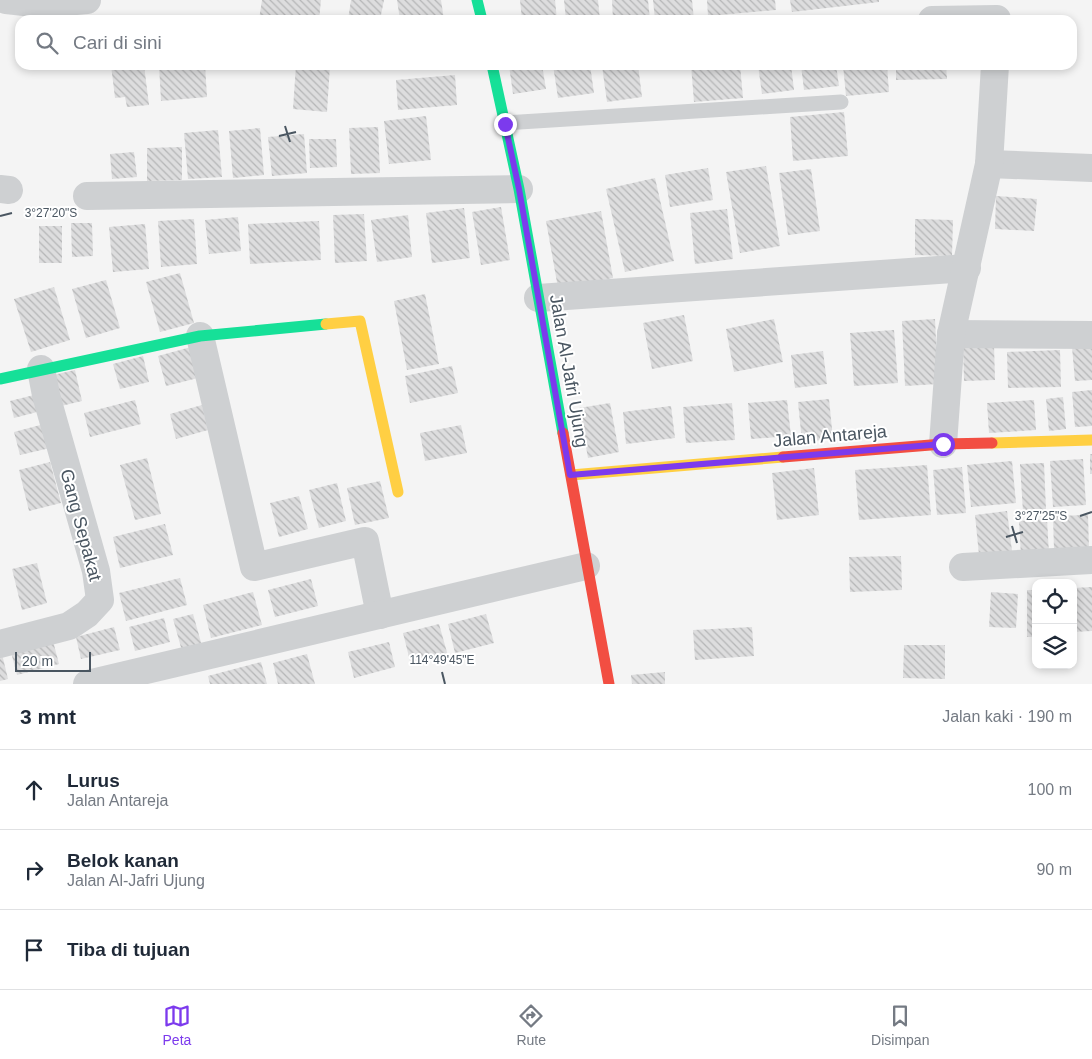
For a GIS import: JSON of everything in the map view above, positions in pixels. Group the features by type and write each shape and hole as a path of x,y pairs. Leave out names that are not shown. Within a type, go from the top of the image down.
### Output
{"street":[{"path":"6,0 43,4 87,0"},
{"path":"477,0 481,15"},
{"path":"979,15 998,13"},
{"name":"Jalan Al-Jafri Ujung","path":"493,70 519,189 586,566 609,684"},
{"path":"943,444 952,334 989,164 994,70"},
{"path":"989,164 1092,168"},
{"path":"87,196 519,189"},
{"path":"538,298 967,268"},
{"path":"0,378 200,336 360,321 398,492"},
{"path":"952,334 1092,335"},
{"path":"200,336 254,567 365,541 380,614"},
{"name":"Gang Sepakat","path":"0,644 69,626 87,614 100,600 96,571 40,369"},
{"name":"Jalan Antareja","path":"570,475 943,444 1092,440"},
{"path":"963,567 1092,560"},
{"path":"87,684 586,566"}],"lane":[{"path":"505,124 841,102"}],"building":[{"path":"262,0 321,0 320,15 260,15"},
{"path":"351,0 384,0 381,15 349,15"},
{"path":"397,0 441,0 443,15 399,15"},
{"path":"520,0 555,0 556,15 522,15"},
{"path":"564,0 598,0 600,15 566,15"},
{"path":"612,0 648,0 650,15 613,15"},
{"path":"653,0 692,0 694,15 654,15"},
{"path":"707,0 775,0 776,10 708,15"},
{"path":"790,0 879,0 879,2 792,12"},
{"path":"112,70 145,70 149,105 127,107 125,97 115,98"},
{"path":"159,70 205,70 207,97 161,101"},
{"path":"296,70 330,70 327,112 293,109"},
{"path":"510,70 543,70 546,89 513,94"},
{"path":"554,70 591,70 594,93 558,98"},
{"path":"603,70 639,70 642,97 607,102"},
{"path":"691,70 740,70 743,98 694,102"},
{"path":"759,70 792,70 794,90 762,94"},
{"path":"802,70 837,70 839,86 804,90"},
{"path":"843,70 887,70 889,92 846,96"},
{"path":"896,70 946,70 947,79 896,80"},
{"path":"455,75 457,105 398,110 396,80"},
{"path":"844,112 848,156 793,161 790,117"},
{"path":"426,116 431,160 389,164 384,121"},
{"path":"378,127 380,173 351,174 349,128"},
{"path":"260,128 264,175 233,178 229,131"},
{"path":"218,130 222,177 188,179 184,133"},
{"path":"304,134 307,173 272,176 268,137"},
{"path":"309,139 336,139 337,167 310,168"},
{"path":"182,147 182,180 147,181 147,148"},
{"path":"134,152 137,177 112,179 110,154"},
{"path":"766,166 780,246 740,253 726,172"},
{"path":"708,168 713,200 670,207 665,175"},
{"path":"811,169 820,231 788,235 779,173"},
{"path":"655,178 674,261 625,272 606,189"},
{"path":"996,196 1037,199 1034,231 995,229"},
{"path":"501,207 510,260 481,265 472,212"},
{"path":"464,208 470,258 432,263 426,213"},
{"path":"727,209 733,259 695,264 690,213"},
{"path":"601,211 613,278 558,288 546,221"},
{"path":"364,214 367,261 335,263 333,215"},
{"path":"408,215 412,257 377,262 371,220"},
{"path":"238,217 241,251 209,254 205,220"},
{"path":"194,219 197,264 161,267 158,221"},
{"path":"915,219 953,220 952,256 915,255"},
{"path":"319,221 321,260 250,264 248,224"},
{"path":"71,223 92,223 93,256 72,257"},
{"path":"145,224 149,269 113,272 109,227"},
{"path":"39,226 62,226 62,263 39,263"},
{"path":"180,273 194,323 160,332 146,282"},
{"path":"106,280 120,328 86,338 72,289"},
{"path":"54,287 70,340 31,352 14,299"},
{"path":"425,294 439,364 407,370 394,301"},
{"path":"684,315 693,361 652,369 643,323"},
{"path":"774,319 783,362 734,372 726,329"},
{"path":"935,319 938,384 905,386 902,321"},
{"path":"894,330 898,383 854,386 850,333"},
{"path":"994,345 995,380 964,381 963,346"},
{"path":"1092,345 1092,380 1075,381 1072,347"},
{"path":"191,347 198,378 166,386 158,356"},
{"path":"1060,350 1061,387 1008,388 1007,352"},
{"path":"823,351 827,384 795,388 791,355"},
{"path":"143,356 149,382 120,389 113,364"},
{"path":"452,366 458,393 410,403 405,376"},
{"path":"75,370 82,401 57,407 49,376"},
{"path":"1092,390 1092,426 1075,427 1072,392"},
{"path":"38,394 41,411 14,418 10,401"},
{"path":"1063,397 1066,429 1049,431 1046,399"},
{"path":"829,399 833,439 802,442 798,402"},
{"path":"135,400 141,424 90,437 84,413"},
{"path":"787,400 791,436 751,439 748,403"},
{"path":"1034,400 1036,430 989,433 987,403"},
{"path":"610,403 619,452 588,458 579,408"},
{"path":"732,403 735,440 686,443 683,407"},
{"path":"202,405 208,430 176,439 170,414"},
{"path":"671,406 675,438 626,444 623,412"},
{"path":"44,424 50,448 20,455 14,432"},
{"path":"461,425 467,453 425,461 420,433"},
{"path":"1090,454 1092,454 1092,474 1090,474"},
{"path":"147,458 161,514 135,520 120,465"},
{"path":"1083,459 1086,505 1053,507 1050,461"},
{"path":"1012,461 1016,503 971,507 967,465"},
{"path":"50,462 61,503 29,511 19,470"},
{"path":"1044,463 1046,510 1023,512 1020,464"},
{"path":"927,465 931,515 859,520 855,470"},
{"path":"962,467 966,513 937,515 933,470"},
{"path":"814,468 819,515 777,520 772,473"},
{"path":"380,481 389,518 355,525 347,488"},
{"path":"337,483 346,521 319,528 309,490"},
{"path":"299,496 308,529 279,537 270,503"},
{"path":"1007,511 1012,551 979,555 975,515"},
{"path":"1088,515 1089,549 1054,550 1053,516"},
{"path":"1047,519 1049,554 1021,556 1019,521"},
{"path":"165,524 173,555 120,568 113,537"},
{"path":"901,556 902,590 850,592 849,557"},
{"path":"37,563 47,603 22,610 12,569"},
{"path":"180,578 187,605 126,621 119,593"},
{"path":"311,579 318,606 275,617 268,590"},
{"path":"1092,587 1092,631 1077,632 1077,588"},
{"path":"1027,590 1032,590 1032,637 1027,637"},
{"path":"253,592 262,625 211,638 203,605"},
{"path":"991,592 1018,594 1016,628 989,627"},
{"path":"193,614 202,646 182,651 173,619"},
{"path":"486,614 494,643 455,653 448,624"},
{"path":"164,618 170,642 135,651 129,627"},
{"path":"439,624 448,656 411,665 403,633"},
{"path":"114,627 120,650 81,659 76,637"},
{"path":"752,627 754,656 695,660 693,630"},
{"path":"53,641 59,664 17,675 11,652"},
{"path":"389,642 395,667 354,678 348,652"},
{"path":"904,645 945,645 945,679 903,678"},
{"path":"2,654 8,679 0,681 0,655"},
{"path":"307,654 315,684 278,684 273,663"},
{"path":"261,662 267,684 210,684 208,676"},
{"path":"665,672 665,684 632,684 631,675"}],"traffic: fast":[{"path":"477,0 481,15"},
{"path":"493,70 519,189 563,433"},
{"path":"0,379 200,336 326,324"}],"traffic: slow":[{"path":"326,324 360,321 398,492"},
{"path":"992,443 1092,440"},
{"path":"571,475 783,457"}],"traffic: jam":[{"path":"563,433 609,684"},
{"path":"783,457 943,444 992,443"}],"route":[{"path":"505,124 519,189 570,475 943,444"}]}
